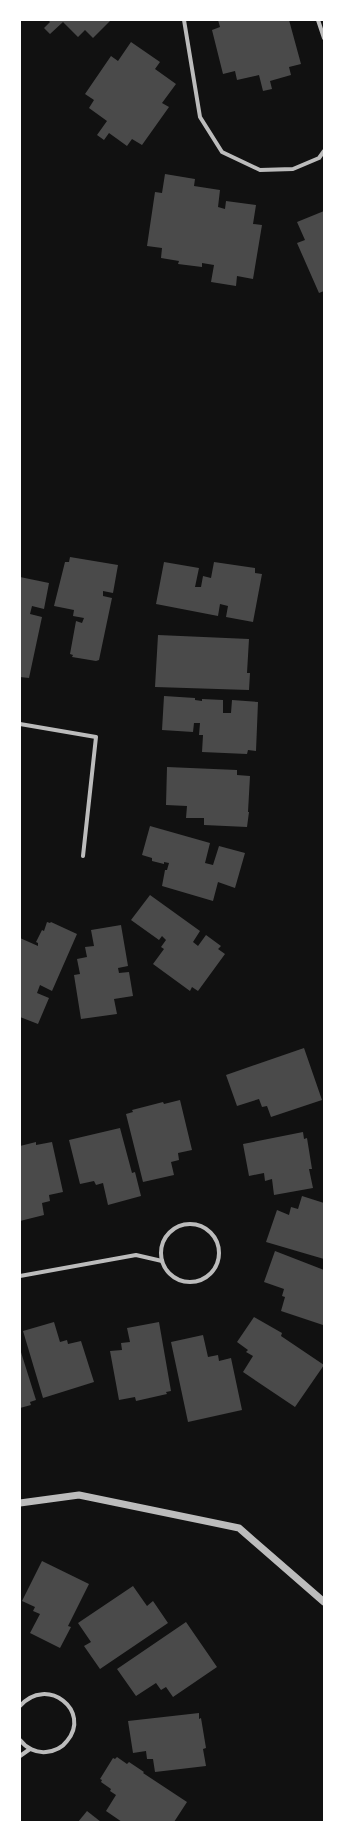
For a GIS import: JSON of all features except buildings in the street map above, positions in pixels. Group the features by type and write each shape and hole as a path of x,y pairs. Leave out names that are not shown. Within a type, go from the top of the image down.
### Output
{"street":[{"path":"184,20 200,117 222,152 260,170 293,169 319,158 324,151"},
{"path":"318,20 324,38"},
{"path":"20,724 96,737 83,856"},
{"path":"194,1224 205,1227 214,1234 219,1245 220,1256 216,1267 209,1276 199,1282 187,1283 176,1279 167,1272 162,1261 161,1250 164,1239 172,1230 182,1225 194,1224"},
{"path":"20,1276 136,1255 162,1261"},
{"path":"20,1503 79,1495 239,1528 324,1602"},
{"path":"20,1706 26,1700 36,1695 48,1694 59,1697 68,1704 73,1714 74,1726 70,1737 63,1746 52,1752 41,1752 30,1749 20,1740"},
{"path":"20,1756 30,1749"}]}
